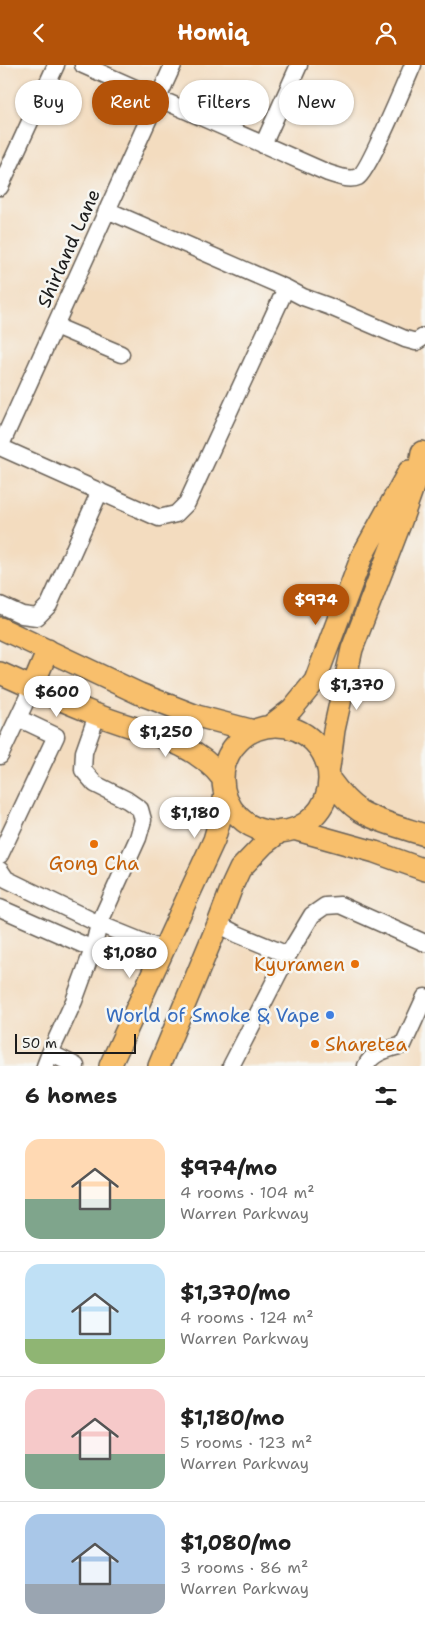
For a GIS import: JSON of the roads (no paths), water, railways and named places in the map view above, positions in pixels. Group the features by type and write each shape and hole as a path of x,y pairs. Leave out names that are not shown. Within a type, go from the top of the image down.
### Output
{"main road":[{"path":"110,1066 214,840 222,812 225,766 230,754 237,743 247,734 262,728 292,709 315,681 362,556 403,480 424,449"},
{"path":"0,673 97,715 183,745 216,770 232,808 242,820 256,828 272,832 300,827 312,819 321,807 327,794 334,730 352,649 400,524 419,470 424,449"},
{"path":"0,628 140,694 197,717 262,728 287,726 302,732 315,742 324,755 329,774 338,791 358,810 396,826 425,835"},
{"path":"32,687 48,650"},
{"path":"159,1066 240,869 264,844 287,830 375,852 425,870"}],"street":[{"path":"0,187 56,65"},
{"path":"82,65 115,80"},
{"name":"Shirland Lane","path":"166,80 173,65"},
{"path":"263,145 299,65"},
{"path":"169,104 328,173 343,178 357,178 370,160 417,69"},
{"name":"Shirland Lane","path":"0,447 145,125"},
{"path":"107,210 303,297 405,339 416,342 425,336"},
{"path":"0,447 159,518 176,514 187,503 286,288"},
{"path":"55,326 121,354"},
{"path":"0,605 22,615 36,617 49,605 100,491"},
{"path":"0,756 32,687"},
{"path":"76,1066 48,1060 74,1001 93,949 98,924 138,838 143,820 140,809 127,800 95,784 83,770 84,752 97,715"},
{"path":"0,855 56,736 18,718"},
{"path":"0,870 6,879 98,924 163,951"},
{"path":"231,1066 288,955 312,915 325,906 340,905 425,943"},
{"path":"0,908 93,949"},
{"path":"218,924 288,955"},
{"path":"366,1066 369,1059 386,1050 403,1045 425,997"}],"place":[{"name":"Gong Cha","path":"94,844"},
{"name":"Kyuramen","path":"355,964"},
{"name":"World of Smoke & Vape","path":"330,1015"},
{"name":"Sharetea","path":"315,1044"}]}
